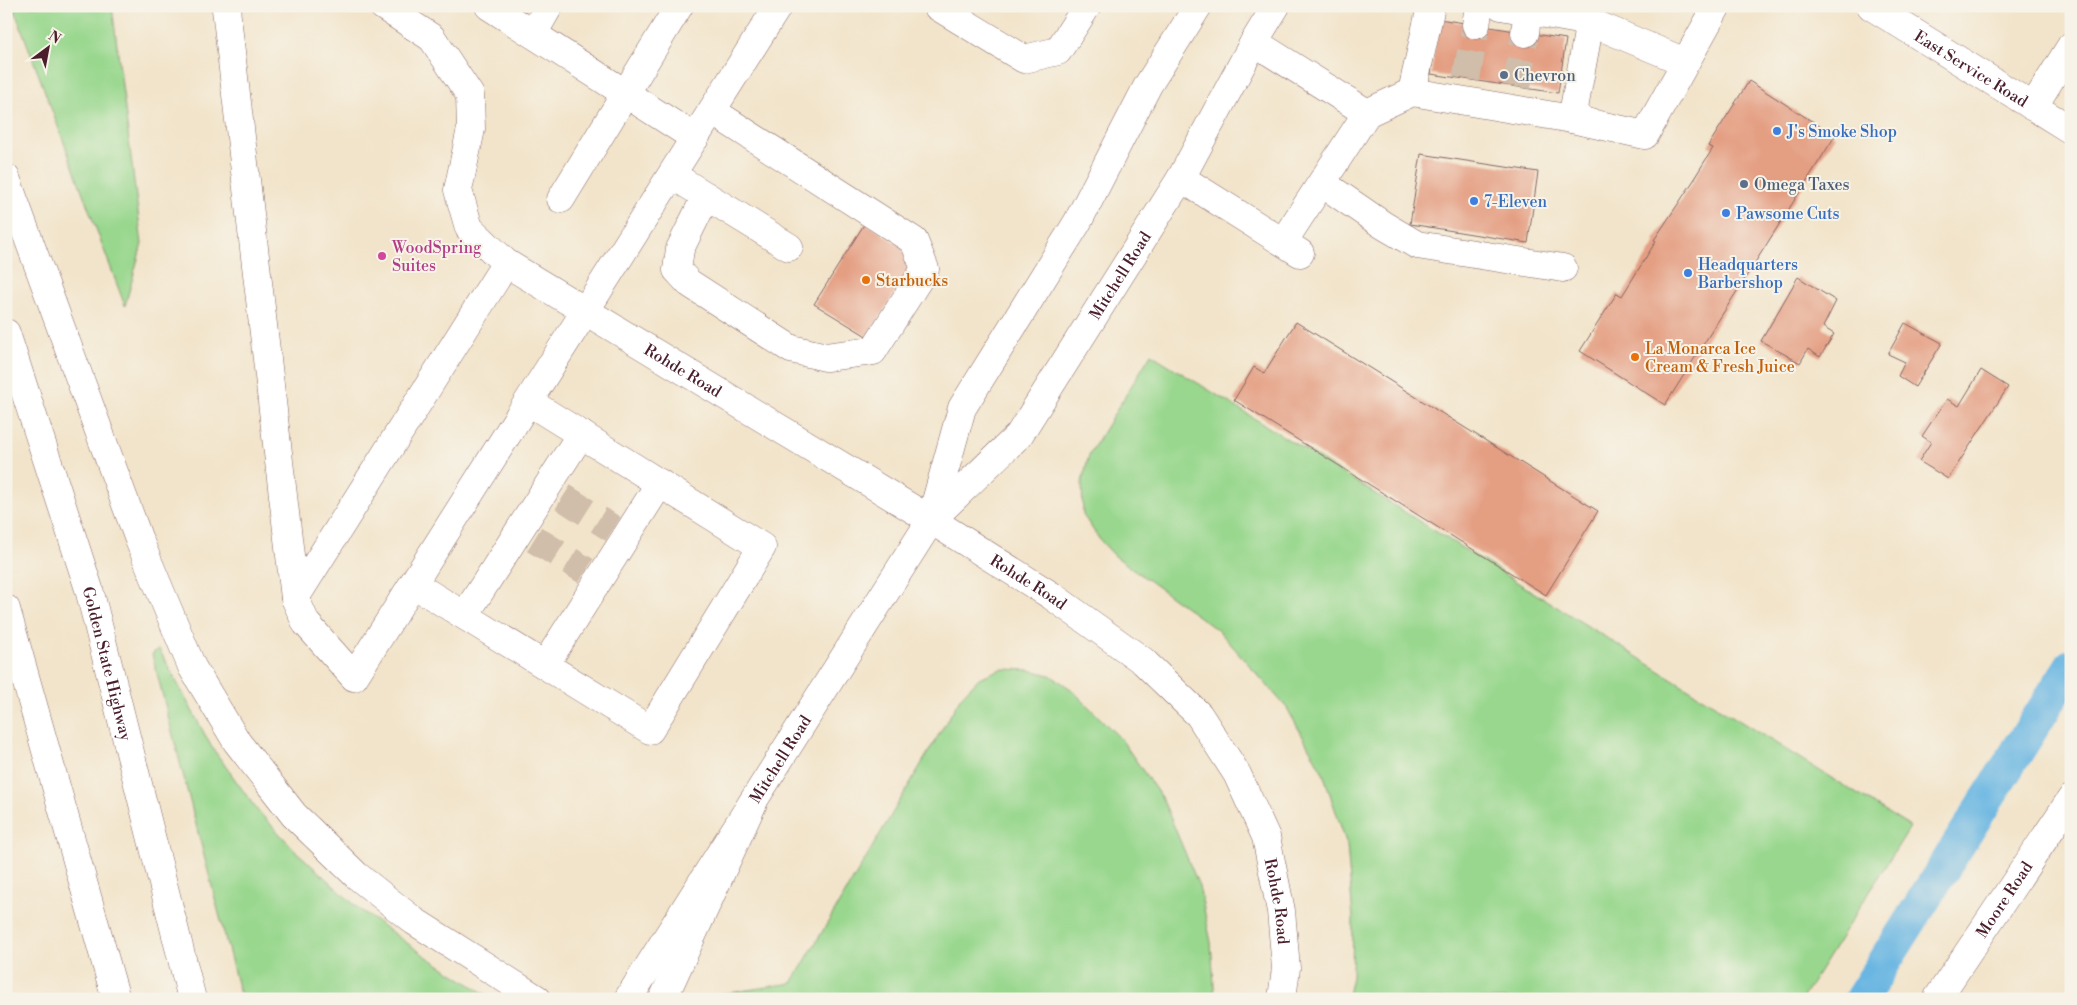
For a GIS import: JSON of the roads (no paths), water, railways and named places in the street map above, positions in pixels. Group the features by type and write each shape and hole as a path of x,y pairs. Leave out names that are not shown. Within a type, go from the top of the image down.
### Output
{"main road":[{"path":"228,6 226,9 294,598 306,622 354,677 778,6"},
{"name":"Rohde Road","path":"383,6 432,38 470,95 472,129 458,190 469,228 506,263 931,520 1052,596 1142,661 1199,715 1237,774 1266,837 1281,911 1286,968 1282,999"},
{"path":"489,6 695,138"},
{"path":"532,34 549,6"},
{"path":"561,199 679,6"},
{"path":"937,6 1024,59 1058,51 1087,6"},
{"name":"Mitchell Road","path":"931,520 962,408 1077,223 1148,85 1198,6"},
{"name":"Mitchell Road","path":"628,999 931,520 1019,435 1181,178 1254,42 1276,6"},
{"path":"1412,92 1431,6"},
{"path":"1501,6 1527,22 1590,22 1685,62"},
{"path":"1181,178 1292,247 1322,183 1367,113 1412,92 1464,89 1516,98 1572,119 1645,135 1717,6"},
{"name":"East Service Road","path":"1871,6 2071,130"},
{"path":"1572,119 1590,22"},
{"path":"1254,42 1367,113"},
{"path":"2033,107 2071,46"},
{"path":"706,196 680,249 677,270 689,283 791,349 826,357 873,351 926,269 914,241 712,111"},
{"path":"672,175 789,247"},
{"path":"6,178 139,540 192,667 237,742 294,816 356,875 414,921 537,999"},
{"path":"1322,183 1383,225 1417,245 1563,268"},
{"path":"294,598 506,263"},
{"name":"Golden State Highway","path":"6,333 89,589 192,999"},
{"path":"413,584 650,730 762,546 529,402"},
{"path":"465,616 527,535 555,492 581,434"},
{"path":"545,666 592,576 620,533 660,483"},
{"path":"6,609 116,999"},
{"name":"Moore Road","path":"1937,999 2071,799"},
{"path":"663,999 753,802"}],"waterway":[{"path":"1861,999 2071,666"}],"tunnel":[{"path":"1466,79 1476,25"},
{"path":"1517,87 1525,33"},
{"path":"563,497 613,529"},
{"path":"534,539 586,571"}],"place":[{"name":"Chevron","path":"1504,75"},
{"name":"J's Smoke Shop","path":"1777,131"},
{"name":"Omega Taxes","path":"1744,184"},
{"name":"7-Eleven","path":"1474,201"},
{"name":"Pawsome Cuts","path":"1726,213"},
{"name":"WoodSpring Suites","path":"382,256"},
{"name":"Headquarters Barbershop","path":"1688,273"},
{"name":"Starbucks","path":"866,280"},
{"name":"La Monarca Ice Cream & Fresh Juice","path":"1635,357"}]}
